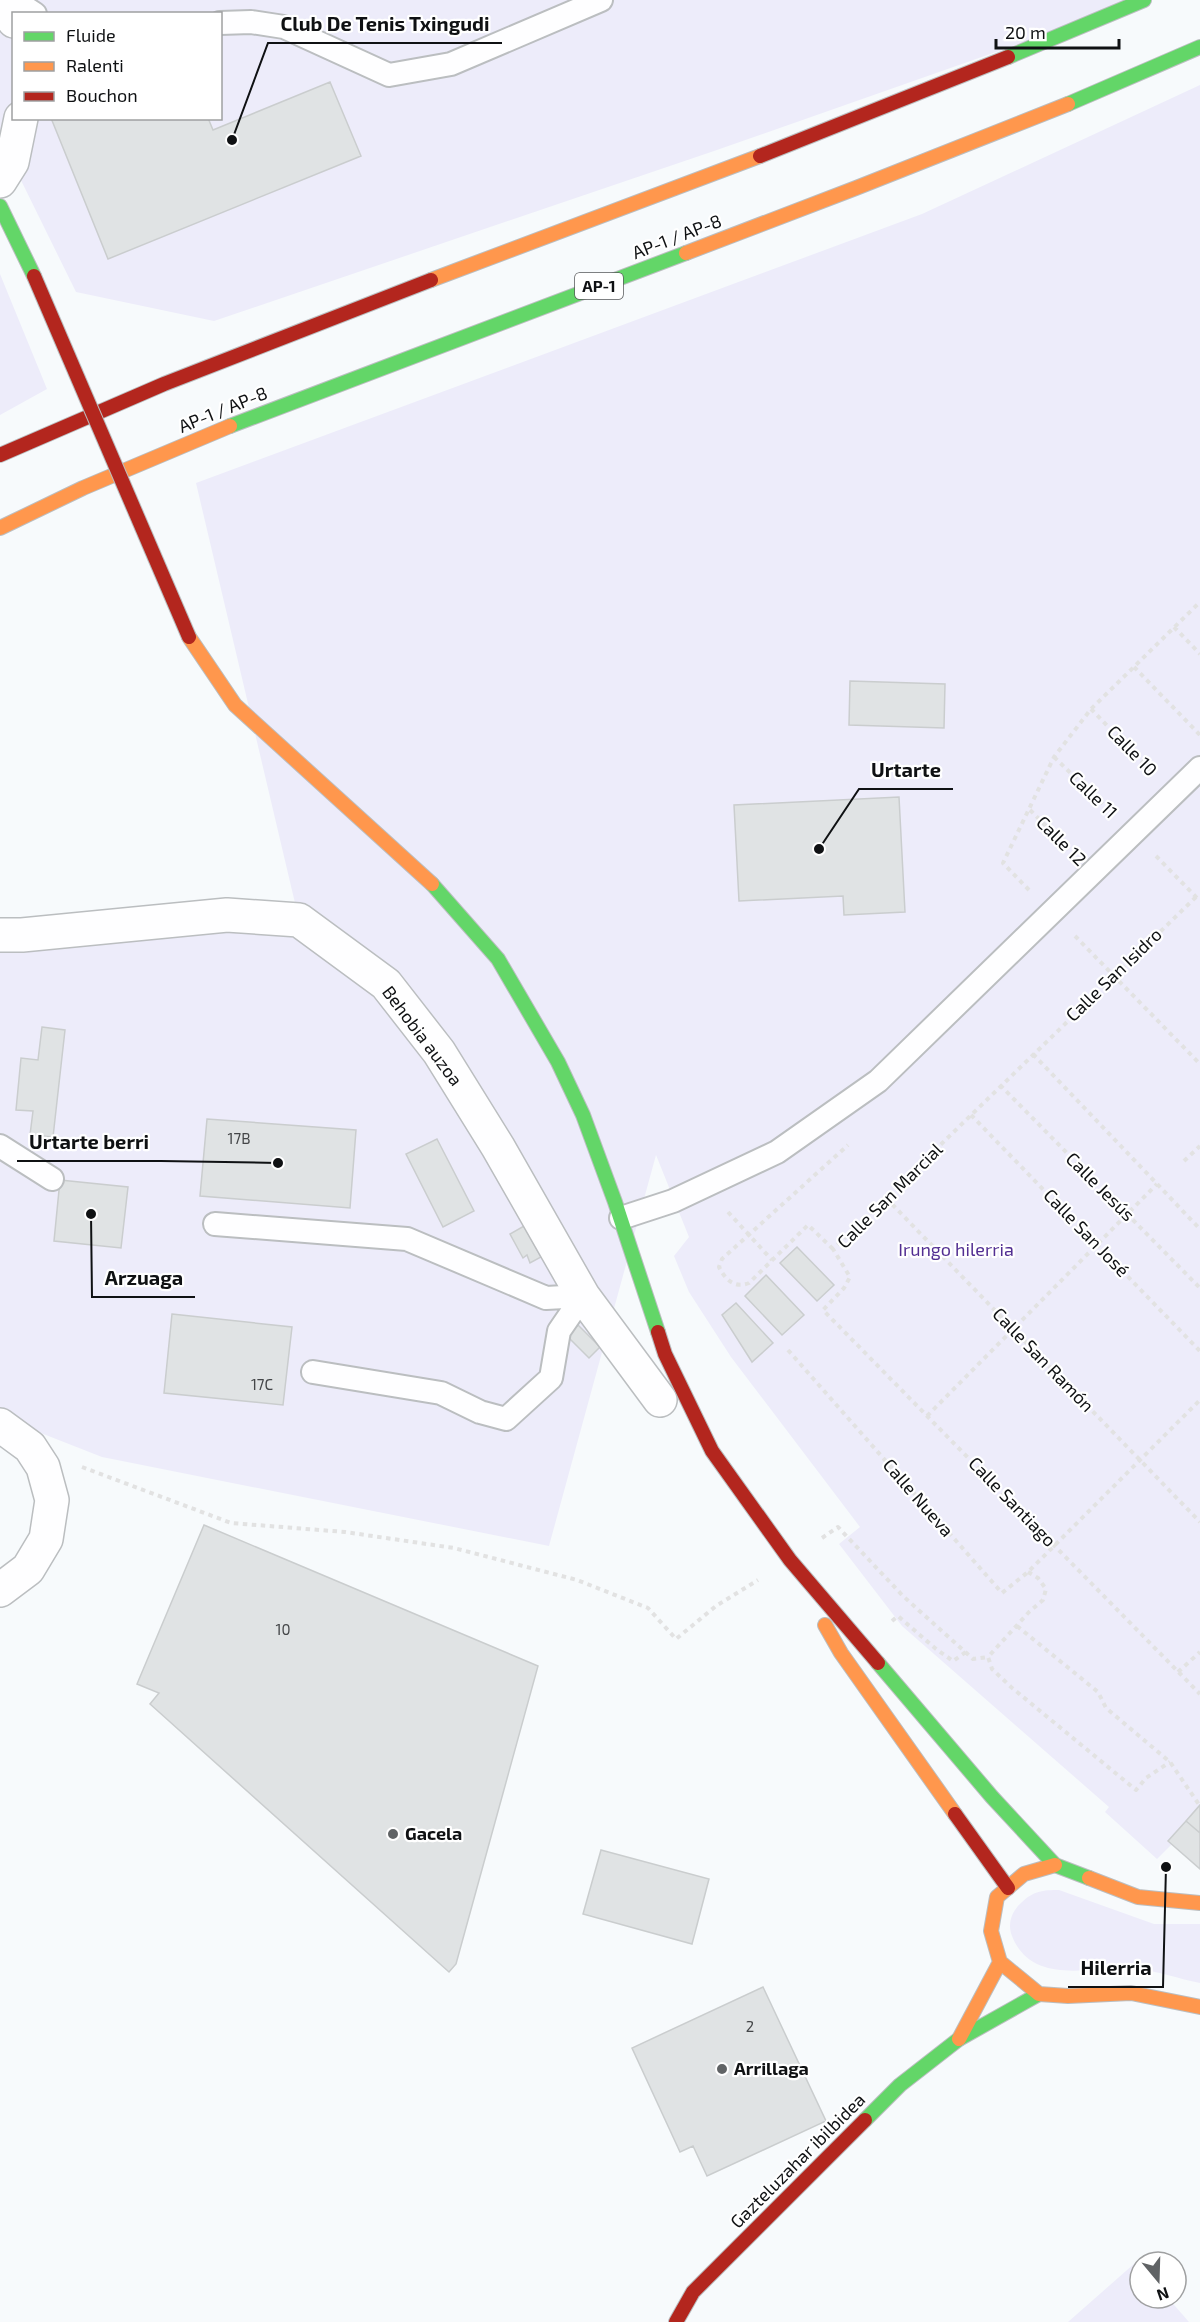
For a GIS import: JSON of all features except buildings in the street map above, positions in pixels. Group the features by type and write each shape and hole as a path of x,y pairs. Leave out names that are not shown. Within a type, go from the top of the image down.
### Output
{"main road":[{"path":"0,455 76,420 207,366 832,128 1006,60 1144,0"},
{"name":"AP-1 / AP-8","path":"0,528 83,488 231,425 867,184 1032,119 1200,46"},
{"path":"0,206 34,276 189,637 235,705 424,875 498,959 558,1062 583,1115 621,1218 665,1354 712,1451 790,1560 992,1797 1055,1865 1138,1897 1200,1903"},
{"path":"790,1560 841,1653 1008,1888"},
{"path":"1055,1865 1024,1874 997,1897 992,1931 1000,1962 1039,1994 1068,1996 1131,1994 1200,2007"},
{"name":"Gazteluzahar ibilbidea","path":"959,2039 1000,1962"},
{"name":"Gazteluzahar ibilbidea","path":"676,2322 693,2292 701,2283 900,2085 959,2039 1039,1994"}],"street":[{"path":"2,0 12,18"},
{"path":"0,181 12,162 21,120"},
{"name":"Behobia auzoa","path":"0,934 22,934 227,915 299,920 386,984 439,1052 498,1147 583,1296 660,1400"},
{"path":"0,1425 30,1447 43,1467 52,1500 46,1539 28,1569 0,1590"}],"lane":[{"path":"14,0 32,12"},
{"path":"222,23 251,22 284,27 389,75 451,64 602,0"},
{"path":"621,1218 673,1201 777,1152 878,1081 1200,768"},
{"path":"0,1146 52,1179"},
{"path":"215,1224 407,1239 546,1298 583,1296"},
{"path":"313,1372 441,1393 480,1412 506,1419 551,1378 559,1331 583,1296"}],"path":[{"path":"1003,863 1054,757 1091,709 1200,602"},
{"path":"1174,627 1200,654"},
{"path":"1134,667 1200,735"},
{"name":"Calle 10","path":"1091,709 1173,794"},
{"name":"Calle 11","path":"1054,757 1200,901"},
{"name":"Calle 12","path":"1030,810 1093,872"},
{"name":"Calle San Isidro","path":"1000,1085 1196,897"},
{"path":"1052,913 1200,1064"},
{"path":"1033,1054 1200,1229"},
{"name":"Calle San Marcial","path":"823,1310 844,1288 849,1277 833,1249 1000,1085"},
{"name":"Calle Jesús","path":"1000,1085 1200,1288"},
{"path":"833,1112 848,1132 848,1145 748,1234 722,1259 719,1267 723,1276 734,1285 742,1286 749,1283 808,1225 833,1249"},
{"name":"Calle San José","path":"971,1115 1200,1352"},
{"path":"1184,1161 1200,1146"},
{"path":"927,1416 1157,1184"},
{"name":"Calle San Ramón","path":"886,1198 1200,1522"},
{"path":"725,1209 772,1260"},
{"name":"Calle Santiago","path":"823,1310 1200,1694"},
{"name":"Calle Nueva","path":"788,1350 1002,1593 1028,1572 1200,1400"},
{"path":"30,1447 231,1523 345,1532 454,1548 578,1580 648,1608 676,1639 716,1606 790,1560"},
{"path":"838,1527 903,1596 973,1659 988,1657 1043,1600 1046,1589 1038,1578 1028,1572"},
{"path":"907,1623 953,1661 966,1652"},
{"path":"1017,1626 1098,1692 1106,1708 1170,1762 1200,1806"},
{"path":"1178,1672 1200,1652"},
{"path":"988,1657 992,1669 1011,1687 1136,1790 1146,1778 1170,1762"}],"green space":[{"path":"0,0 1144,0 714,151 214,321 76,292 12,162 0,181"},
{"name":"Irungo hilerria","path":"1200,85 1200,1869 1172,1844 1157,1859 1105,1812 1109,1807 902,1626 839,1544 860,1527 731,1357 689,1292 674,1256 689,1237 656,1155 549,1546 102,1457 0,1417 0,934 299,920 196,483 922,214"},
{"path":"0,274 47,389 0,415"},
{"path":"1059,1890 1154,1924 1200,1924 1200,1983 1137,1969 1067,1970 1034,1963 1022,1952 1012,1936 1011,1918 1018,1906 1030,1896 1043,1891"},
{"path":"1128,2269 1128,2310 1178,2310 1189,2322 1068,2322"}],"traffic: fast":[{"path":"1008,57 1144,0"},
{"path":"1068,104 1200,47"},
{"path":"0,206 34,276"},
{"path":"230,426 686,253"},
{"path":"432,884 498,959 558,1062 583,1115 615,1202 658,1332"},
{"path":"878,1663 992,1797 1055,1865 1089,1878"},
{"path":"865,2120 900,2085 959,2039 1039,1994"}],"traffic: slow":[{"path":"686,253 1068,104"},
{"path":"431,280 760,156"},
{"path":"0,528 83,488 230,426"},
{"path":"189,637 235,705 432,884"},
{"path":"825,1625 841,1653 955,1814"},
{"path":"1055,1865 1024,1874 997,1897 991,1931 1000,1962 1039,1994 1068,1996 1131,1993 1200,2007"},
{"path":"1089,1878 1138,1897 1200,1903"},
{"path":"959,2039 1000,1962"}],"traffic: jam":[{"path":"760,156 1008,57"},
{"path":"34,276 189,637"},
{"path":"0,455 164,384 431,280"},
{"path":"658,1332 665,1354 712,1451 790,1560 878,1663"},
{"path":"955,1814 1008,1888"},
{"path":"676,2322 693,2292 865,2120"}],"place":[{"name":"Club De Tenis Txingudi","path":"232,140"},
{"name":"Urtarte","path":"819,849"},
{"name":"Urtarte berri","path":"278,1163"},
{"name":"Arzuaga","path":"91,1214"},
{"name":"Gacela","path":"393,1834"},
{"name":"Hilerria","path":"1166,1867"},
{"name":"Arrillaga","path":"722,2069"}]}
